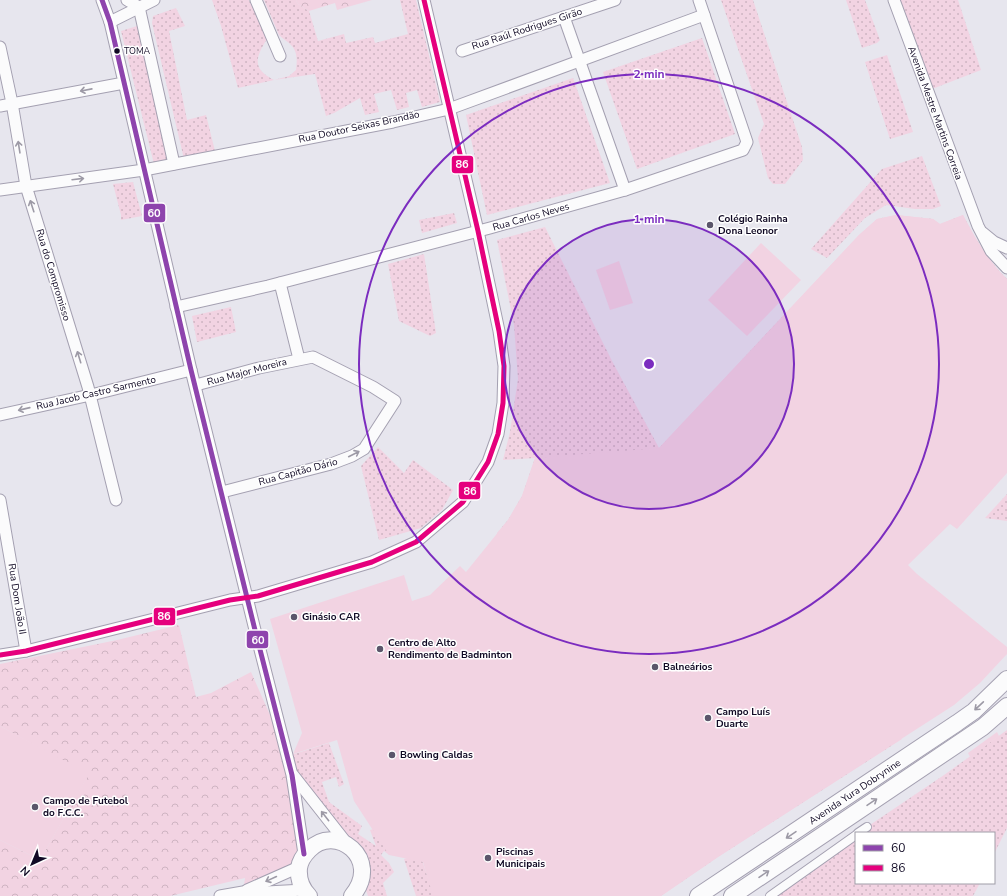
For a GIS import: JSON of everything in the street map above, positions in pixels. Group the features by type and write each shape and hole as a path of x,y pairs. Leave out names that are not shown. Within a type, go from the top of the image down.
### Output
{"main road":[{"name":"Avenida Yura Dobrynine","path":"698,896 957,723 974,711 1007,679"},
{"name":"Avenida Yura Dobrynine","path":"732,896 984,727 1007,706"},
{"path":"307,893 300,883 302,860 311,847 320,842 330,840 349,846 356,853 360,861 363,870 362,879 358,889 352,896"},
{"path":"362,879 368,896"}],"street":[{"path":"102,0 110,22 191,370 292,775 302,860 243,892"},
{"path":"127,0 139,7 174,164"},
{"path":"110,22 154,0"},
{"path":"256,0 280,56"},
{"path":"0,655 26,652 230,600 258,596 372,562 416,542 463,502 488,462 498,434 503,403 504,366 499,330 478,231 448,109 424,0"},
{"name":"Rua Raúl Rodrigues Girão","path":"462,51 615,0"},
{"path":"699,0 704,15"},
{"name":"Avenida Mestre Martins Correia","path":"894,0 978,226 991,250 1007,268"},
{"name":"Rua Doutor Seixas Brandão","path":"0,190 144,170 393,122 448,109 704,15"},
{"name":"Rua Carlos Neves","path":"176,307 280,283 478,231 625,190 743,150 747,142 704,15"},
{"path":"564,17 625,190"},
{"name":"Rua do Compromisso","path":"0,47 12,103 26,186 90,395 116,500"},
{"path":"0,106 124,83"},
{"name":"Avenida Mestre Martins Correia","path":"978,226 985,235 1007,248"},
{"name":"Rua Major Moreira","path":"280,283 298,359"},
{"name":"Rua Major Moreira","path":"196,386 231,375 298,359 313,357 373,387 395,401"},
{"name":"Rua Jacob Castro Sarmento","path":"0,415 191,370"},
{"name":"Rua Capitão Dário","path":"222,492 331,464 352,456 364,449 395,401"},
{"name":"Rua Dom João II","path":"0,500 5,552 26,652"},
{"path":"292,775 349,846"},
{"path":"860,832 867,827"},
{"path":"770,896 855,835"},
{"path":"220,896 243,892 307,893"}],"green space":[{"path":"212,0 249,0 267,39 258,57 259,67 262,72 274,80 238,88 221,26"},
{"path":"264,0 296,0 298,4 309,11 318,41 344,34 346,43 373,37 375,43 408,34 400,0 416,0 440,102 422,107 417,90 406,93 409,107 397,110 391,90 374,94 379,112 365,115 360,98 326,116 315,74 274,80 289,76 296,70 297,64 295,51 290,44 279,35"},
{"path":"296,0 372,0 337,10 335,3 309,11 298,4"},
{"path":"721,0 753,0 802,147 803,160 785,184 773,184 768,178 758,138 764,124"},
{"path":"846,0 865,0 880,40 877,43 862,48"},
{"path":"893,0 958,0 981,70 927,91"},
{"path":"176,8 185,26 169,31 187,120 206,115 216,155 184,159 152,23 153,16"},
{"path":"137,26 170,160 155,168 121,31"},
{"path":"702,38 735,134 637,169 603,72"},
{"path":"887,55 913,132 890,139 865,62"},
{"path":"573,78 610,183 487,215 466,115"},
{"path":"922,156 941,206 933,209 915,209 886,205 865,218 827,258 811,249 882,169"},
{"path":"133,182 142,216 121,220 113,184"},
{"path":"454,213 457,223 422,233 419,220"},
{"path":"896,215 933,219 940,224 963,215 977,241 988,257 1007,279 839,676 902,739 718,857 661,896 400,850 389,855 384,851 381,855 389,863 394,872 383,883 387,896 368,896 362,879 363,870 292,775 288,756 329,743 344,784 339,787 336,777 322,782 329,802 362,826 358,834 376,846 370,830 377,828 538,700 497,533 508,520 522,496 535,458 503,460 510,432 518,379 514,325 497,240 545,227 612,361 659,448 859,235 877,219"},
{"path":"896,215 933,219 940,224 963,215 977,241 988,257 1007,279 1007,473 957,529 950,524 908,565 1007,647 1007,654 980,683 954,705 718,857 661,896 433,896 423,862 389,855 354,801 337,740 293,754 302,733 270,619 404,575 412,601 430,595 460,566 466,572 508,520 522,496 535,458 659,448 859,235 877,219"},
{"path":"761,243 801,280 747,336 708,300"},
{"path":"424,254 436,333 430,336 399,321 388,264"},
{"path":"619,261 633,303 610,310 596,270"},
{"path":"231,307 236,332 197,342 192,316"},
{"path":"378,447 404,473 413,460 453,490 442,510 421,528 379,540 361,466"},
{"path":"1007,494 1007,521 985,518"},
{"path":"179,625 196,697 211,693 251,672 288,756 292,775 299,867 243,892 245,878 170,896 0,896 0,840 40,860 88,775 0,726 0,664 117,640"},
{"name":"Campo de Futebol do F.C.C.","path":"0,726 89,774 40,860 0,840"},
{"path":"1007,730 1007,828 995,852 995,832 859,832"},
{"path":"997,732 999,736 970,757 968,753"},
{"path":"855,836 855,884 979,884 973,896 770,896"},
{"path":"420,854 434,896 416,896 404,859"}],"transit line":[{"name":"60","path":"102,0 110,22 191,370 292,775 304,854"},
{"name":"86","path":"0,655 26,651 230,600 258,596 372,562 416,542 463,502 488,462 498,434 503,403 504,366 499,331 478,231 424,0"}],"place":[{"name":"TOMA","path":"117,51"},
{"name":"Colégio Rainha Dona Leonor","path":"710,225"},
{"name":"Ginásio CAR","path":"294,617"},
{"name":"Centro de Alto Rendimento de Badminton","path":"380,649"},
{"name":"Balneários","path":"655,667"},
{"name":"Campo Luís Duarte","path":"708,718"},
{"name":"Bowling Caldas","path":"392,755"},
{"name":"Campo de Futebol do F.C.C.","path":"35,807"},
{"name":"Piscinas Municipais","path":"488,858"}]}
